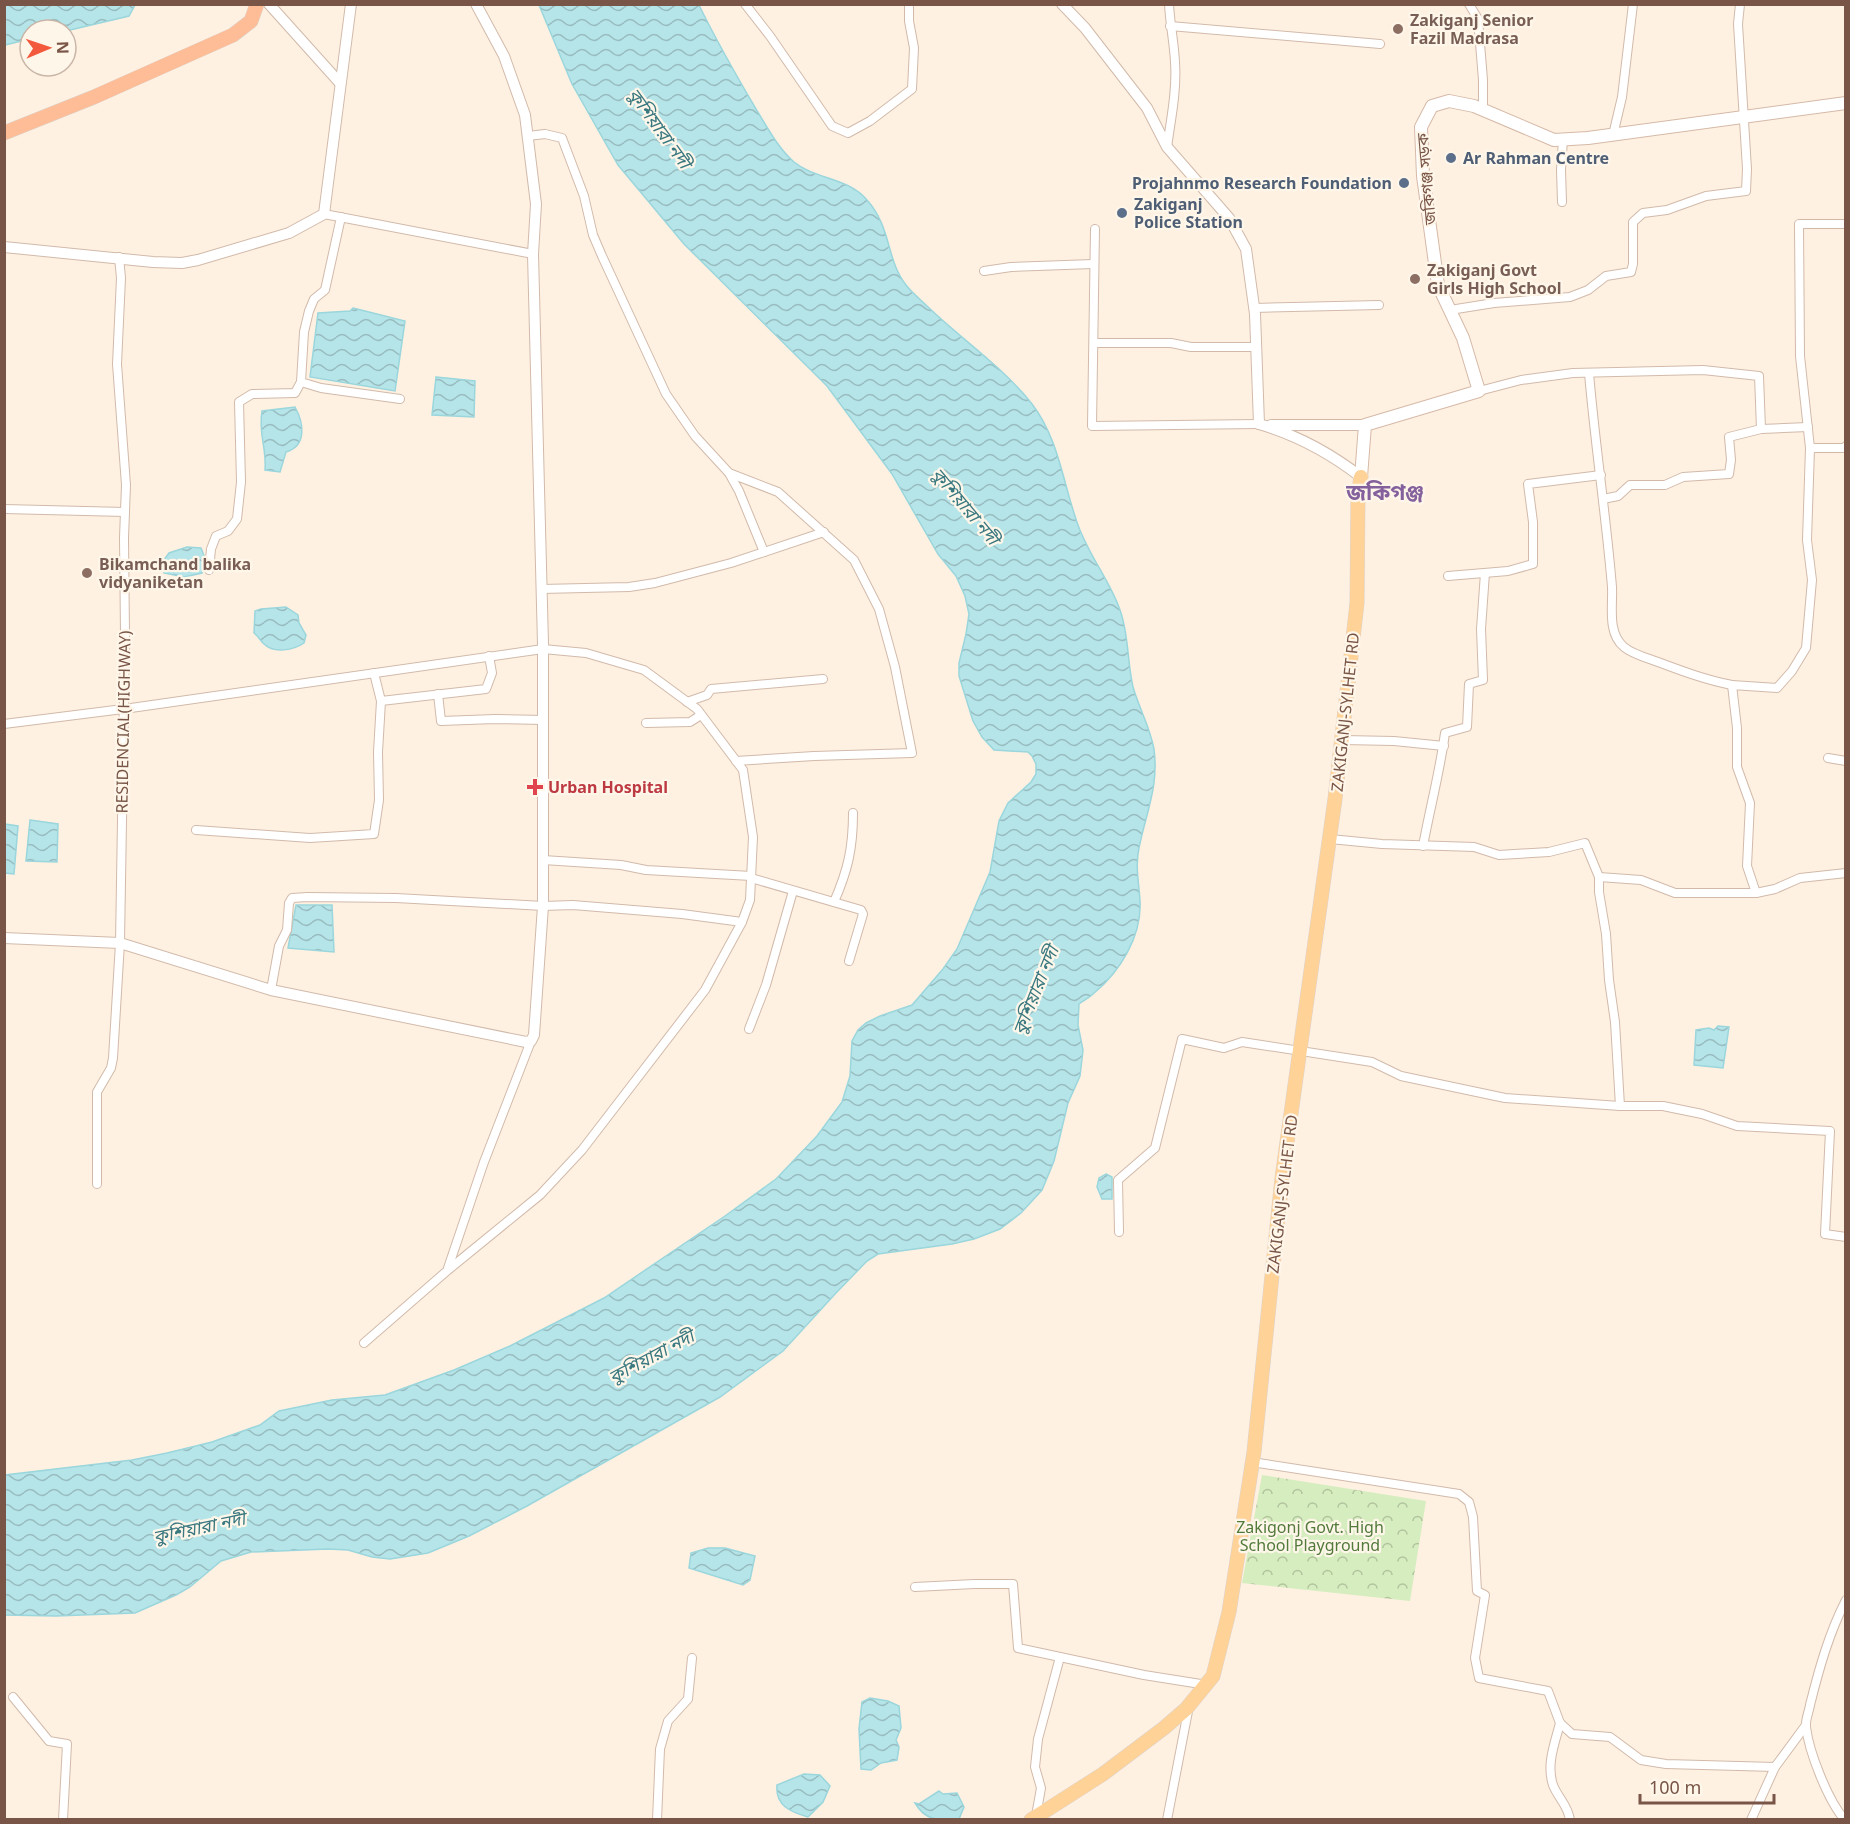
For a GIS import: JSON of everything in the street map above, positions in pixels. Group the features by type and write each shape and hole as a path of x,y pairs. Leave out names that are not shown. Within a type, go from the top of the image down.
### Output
{"highway":[{"path":"4,133 94,97 232,35 251,21 257,4"}],"main road":[{"name":"জকিগঞ্জ সড়ক","path":"1479,391 1463,338 1438,285 1423,176 1421,127 1432,106 1449,101 1483,110 1554,140 1613,135 1845,103"},
{"path":"1361,477 1365,425 1479,391"},
{"name":"ZAKIGANJ-SYLHET RD","path":"1033,1818 1103,1774 1164,1728 1190,1705 1214,1676 1229,1612 1252,1462 1282,1178 1330,839 1357,603 1358,495 1361,477"}],"street":[{"path":"269,4 339,82"},
{"path":"324,213 339,82 348,38 351,4"},
{"path":"448,1270 484,1162 534,1035 543,906 543,649 533,254 536,204 525,115 504,56 476,4"},
{"path":"745,4 832,126 848,133 870,121 912,89 914,48 909,4"},
{"path":"1062,4 1085,28 1147,108 1167,147 1229,218 1246,249 1254,308 1259,424"},
{"path":"1167,147 1174,97 1175,62 1169,4"},
{"path":"1469,4 1478,19 1483,110"},
{"path":"1613,135 1622,97 1633,4"},
{"path":"1450,310 1494,303 1570,297 1588,290 1606,276 1631,272 1633,222 1643,213 1667,210 1706,196 1746,191 1747,169 1738,24 1740,4"},
{"path":"1170,26 1380,44"},
{"path":"528,136 545,134 562,138 584,196 593,235 666,394 695,436 729,473 739,491 764,552"},
{"path":"1562,202 1563,139"},
{"path":"4,247 182,263 289,233 324,213 533,254"},
{"path":"209,570 211,549 216,536 228,531 237,519 241,483 239,402 252,394 295,393 301,382 304,332 309,311 314,298 325,290 341,217"},
{"path":"1589,373 1604,499 1613,600 1612,629 1624,647 1707,680 1732,685 1777,688 1792,671 1806,648 1812,580 1807,540 1810,448 1800,356 1799,224 1845,224"},
{"path":"1095,229 1092,426 1365,425"},
{"name":"RESIDENCIAL(HIGHWAY)","path":"97,1184 97,1092 111,1068 113,1058 120,943 126,485 117,364 121,278 119,258"},
{"path":"984,271 1021,266 1093,264"},
{"path":"1254,308 1379,305"},
{"path":"1094,344 1171,343 1191,347 1256,347"},
{"path":"1479,391 1521,381 1589,373 1704,370 1759,376 1761,429"},
{"path":"301,382 329,390 400,399"},
{"path":"1259,424 1299,438 1341,462 1361,477"},
{"path":"1604,499 1618,496 1630,485 1665,485 1683,477 1729,474 1731,460 1729,437 1761,429 1808,427"},
{"path":"1810,448 1844,448 1845,446"},
{"path":"729,473 778,492 854,560 879,609 895,667 912,753 736,761"},
{"path":"1448,576 1508,571 1533,564 1533,522 1528,483 1601,475"},
{"path":"4,509 125,512"},
{"path":"541,589 629,587 646,584 731,563 824,532"},
{"path":"1423,846 1446,733 1467,727 1469,684 1483,680 1481,629 1485,573"},
{"path":"4,724 543,649 586,653 644,670 701,715 743,770 753,837 750,900 742,922 705,990 582,1150 540,1195 448,1270 364,1343"},
{"path":"381,701 486,689 492,673 489,656"},
{"path":"196,830 310,838 374,834 379,800 378,752 381,701 374,673"},
{"path":"687,702 707,695 711,689 824,679"},
{"path":"1732,685 1737,728 1737,767 1750,803 1747,866 1756,893"},
{"path":"438,694 441,721 495,718 543,720"},
{"path":"646,723 690,722 701,715"},
{"path":"1342,740 1394,741 1444,746"},
{"path":"1828,758 1845,761"},
{"path":"834,902 847,872 851,855 852,813"},
{"path":"1330,839 1382,844 1474,847 1499,855 1549,852 1585,843 1599,877 1615,1022 1620,1106"},
{"path":"543,860 751,877 861,910 863,914 849,961"},
{"path":"1599,877 1641,880 1675,893 1756,893 1775,889 1800,878 1845,873"},
{"path":"750,1029 766,985 793,891"},
{"path":"271,990 279,946 287,930 289,903 292,898 439,899 612,908 742,922"},
{"path":"4,938 120,943 271,990 526,1042 531,1041"},
{"path":"1119,1232 1118,1180 1155,1148 1182,1039 1224,1048 1242,1042 1372,1062 1401,1076 1505,1098 1620,1106 1663,1106 1702,1114 1737,1126 1830,1131 1825,1234 1845,1237"},
{"path":"1252,1462 1459,1494 1469,1502 1473,1517 1477,1591 1485,1594 1475,1658 1479,1678 1548,1690 1560,1723 1572,1734 1611,1737 1641,1760 1666,1764 1775,1767"},
{"path":"915,1587 1013,1584 1018,1648 1144,1675 1207,1685"},
{"path":"1751,1820 1775,1767 1806,1725 1818,1670 1845,1600"},
{"path":"1033,1818 1041,1788 1035,1767 1038,1739 1060,1657"},
{"path":"657,1820 660,1749 668,1721 688,1699 692,1658"},
{"path":"13,1697 48,1741 67,1744 63,1820"},
{"path":"1167,1820 1190,1705"},
{"path":"1560,1723 1550,1766 1553,1786 1569,1810 1570,1820"},
{"path":"1806,1725 1816,1764 1838,1812 1845,1820"}],"green space":[{"name":"Zakigonj Govt. High School Playground","path":"1262,1475 1426,1501 1410,1601 1242,1583"}],"water":[{"path":"5,4 135,5 129,16 78,28 78,18 18,18 18,42 5,45"},
{"name":"কুশিয়ারা নদী","path":"539,5 699,5 741,83 783,150 803,168 851,187 867,200 881,222 895,265 906,285 1008,378 1032,404 1041,418 1060,462 1083,536 1120,610 1133,687 1154,749 1155,775 1138,855 1140,914 1133,940 1112,975 1079,1004 1078,1025 1083,1050 1080,1076 1068,1103 1054,1161 1042,1190 1021,1213 1000,1229 952,1244 878,1254 867,1261 783,1351 720,1397 527,1506 469,1536 428,1553 390,1559 372,1557 348,1550 251,1552 221,1561 190,1587 135,1613 5,1615 5,1475 132,1460 167,1453 212,1442 260,1425 279,1411 332,1400 385,1395 454,1370 510,1346 604,1298 776,1179 817,1136 842,1102 850,1076 852,1041 858,1030 880,1016 912,1005 957,949 990,872 999,821 1008,803 1031,782 1036,774 1036,764 1028,752 994,750 982,737 973,721 959,676 959,663 969,614 965,596 956,576 938,554 892,474 827,386 684,244 618,165 572,84"},
{"path":"353,308 405,321 395,391 310,377 318,313 350,311"},
{"path":"436,377 475,381 474,417 432,415"},
{"path":"295,407 302,427 298,445 286,452 280,472 265,470 261,427 262,411"},
{"path":"187,547 201,548 205,558 202,573 184,577 164,573 164,560 169,553"},
{"path":"286,607 298,615 299,623 306,635 304,643 290,649 273,649 264,644 254,633 255,611"},
{"path":"30,820 58,824 57,862 26,861"},
{"path":"5,824 18,826 14,874 5,873"},
{"path":"296,905 332,905 334,952 288,948"},
{"path":"1718,1026 1729,1027 1723,1068 1694,1065 1696,1030 1709,1028 1714,1030"},
{"path":"1106,1174 1112,1177 1112,1199 1102,1199 1097,1187 1099,1178"},
{"path":"708,1548 725,1548 755,1556 750,1580 743,1585 689,1568 691,1553"},
{"path":"870,1698 888,1701 899,1706 901,1728 896,1740 899,1747 897,1760 881,1763 871,1770 861,1769 859,1729 862,1702"},
{"path":"804,1774 820,1775 830,1786 823,1802 808,1817 785,1807 777,1792 777,1785"},
{"path":"939,1791 943,1794 957,1793 964,1807 959,1819 934,1819 924,1814 915,1803 919,1804"}],"place":[{"name":"Zakiganj Senior Fazil Madrasa","path":"1398,29"},
{"name":"Ar Rahman Centre","path":"1451,158"},
{"name":"Projahnmo Research Foundation","path":"1404,183"},
{"name":"Zakiganj Police Station","path":"1122,213"},
{"name":"Zakiganj Govt Girls High School","path":"1415,279"},
{"name":"Bikamchand balika vidyaniketan","path":"87,573"},
{"name":"Urban Hospital","path":"535,787"}],"district":[{"name":"জকিগঞ্জ","path":"1385,491"}]}
